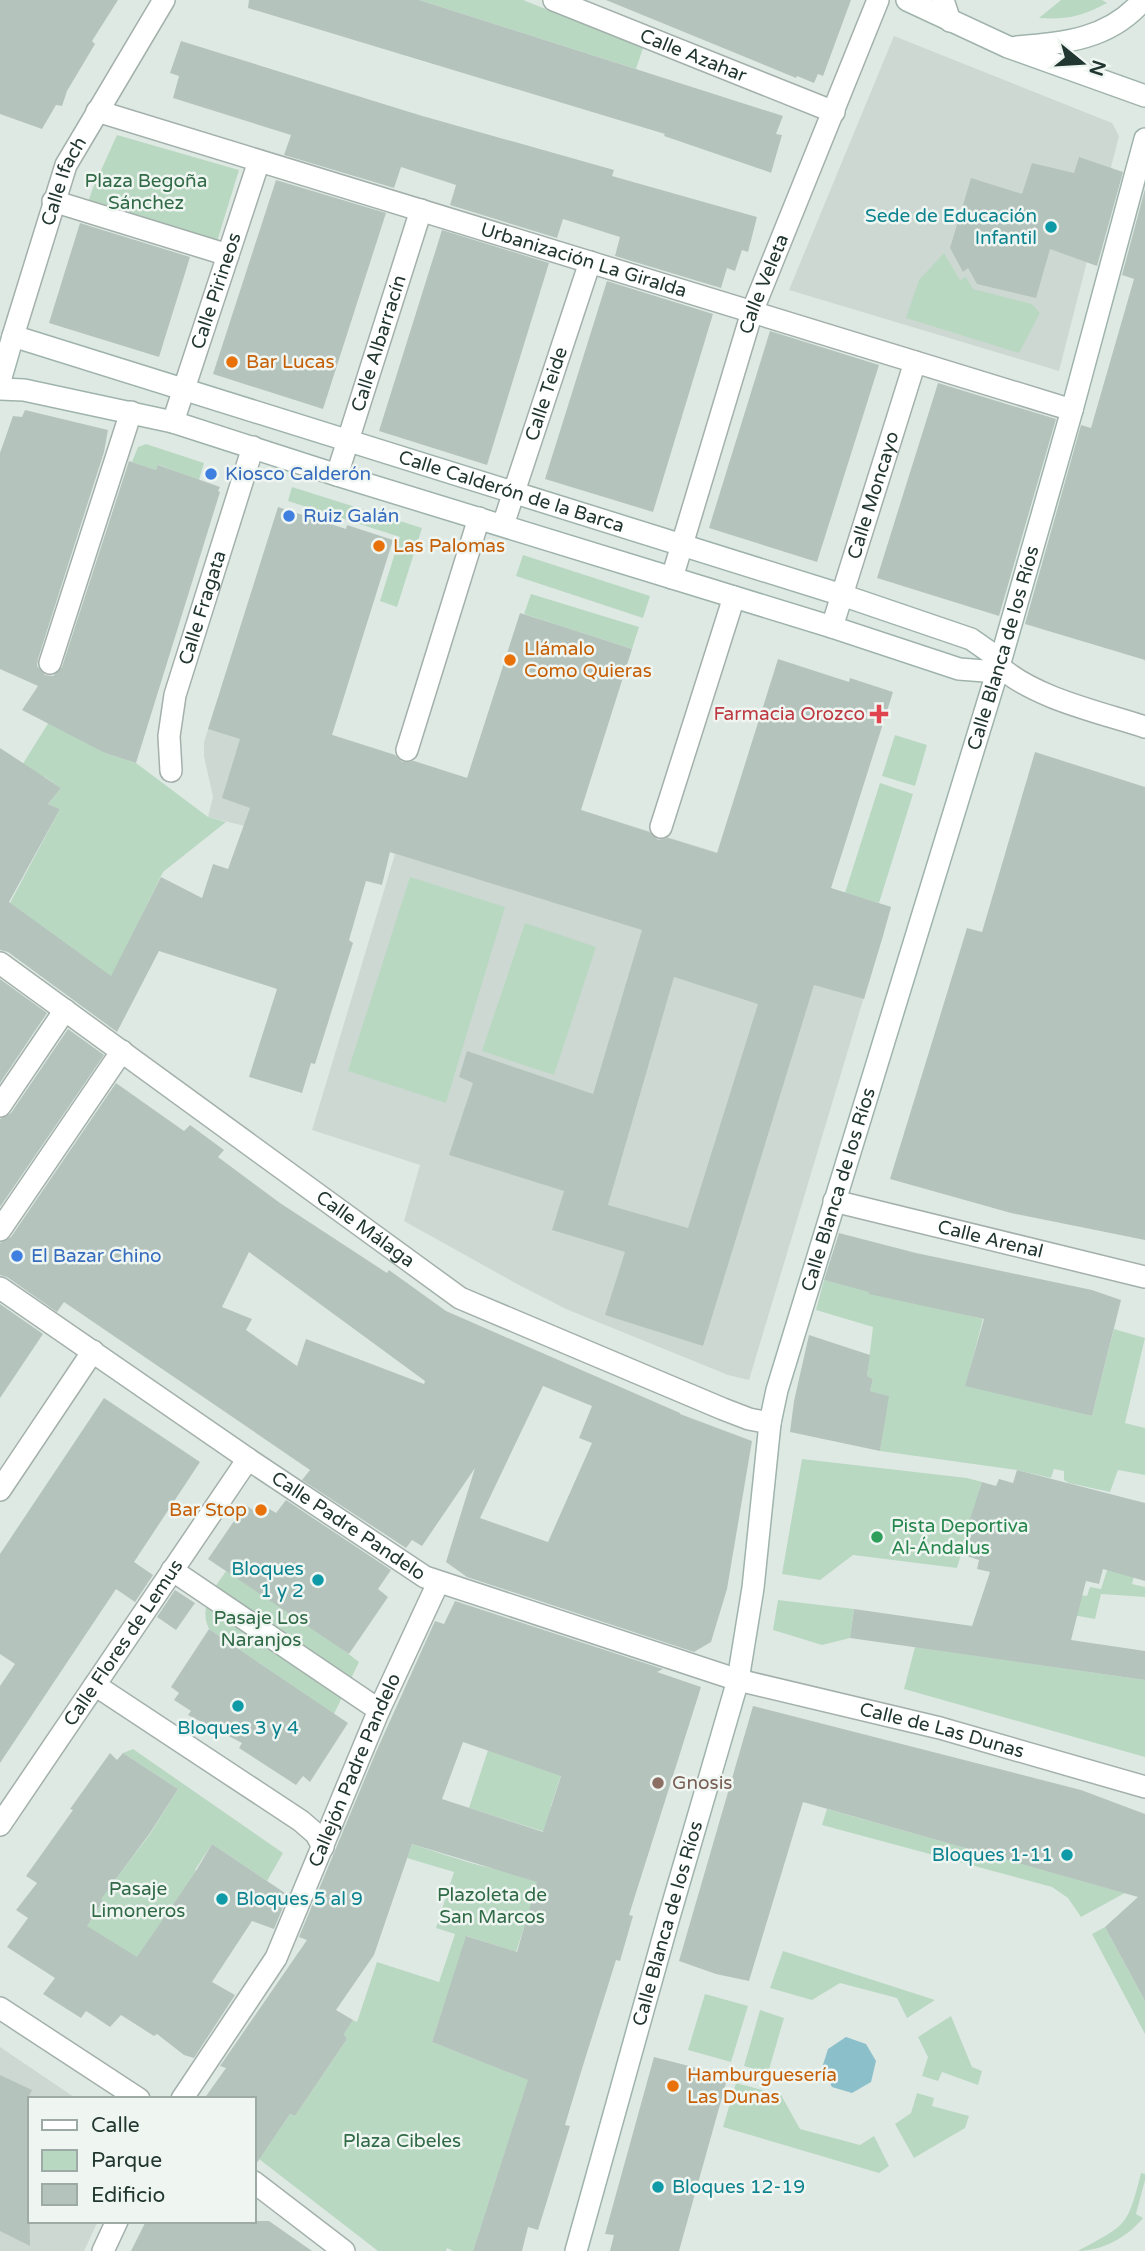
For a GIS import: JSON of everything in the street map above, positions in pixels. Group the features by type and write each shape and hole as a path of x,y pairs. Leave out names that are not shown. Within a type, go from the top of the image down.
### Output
{"street":[{"name":"Calle Ifach","path":"0,381 66,165 164,0"},
{"name":"Calle Azahar","path":"554,0 834,112"},
{"name":"Calle Veleta","path":"672,578 752,312 878,0"},
{"path":"907,0 1008,47 1145,96"},
{"path":"943,0 950,21"},
{"path":"1008,47 1044,45 1107,30 1122,21 1143,0"},
{"name":"Urbanización La Giralda","path":"97,111 1072,410"},
{"name":"Calle Blanca de los Ríos","path":"576,2251 737,1680 753,1588 770,1423 777,1390 999,666 1145,139"},
{"name":"Calle Pirineos","path":"173,422 259,161"},
{"path":"53,201 228,255"},
{"name":"Calle Albarracín","path":"337,475 421,210"},
{"name":"Calle Teide","path":"503,525 590,262"},
{"name":"Calle Calderón de la Barca","path":"13,336 682,545 971,639 991,653 999,666 1013,678 1040,691 1145,727"},
{"name":"Calle Moncayo","path":"832,627 915,362"},
{"name":"Calle Calderón de la Barca","path":"0,389 24,390 173,422 959,669 985,671 999,666"},
{"path":"50,663 131,412"},
{"name":"Calle Fragata","path":"171,771 169,736 175,695 253,447"},
{"path":"407,750 479,518"},
{"path":"661,827 734,597"},
{"name":"Calle Málaga","path":"0,963 460,1298 723,1409 749,1419 770,1423"},
{"path":"0,1106 65,1010"},
{"path":"0,1230 122,1051"},
{"name":"Calle Arenal","path":"834,1201 1145,1277"},
{"name":"Calle Padre Pandelo","path":"0,1287 415,1572 438,1583 737,1680"},
{"path":"0,1490 93,1351"},
{"name":"Calle Flores de Lemus","path":"0,1825 248,1459"},
{"path":"172,1570 379,1710"},
{"name":"Callejón Padre Pandelo","path":"183,2097 276,1958 379,1710 438,1583"},
{"name":"Calle de Las Dunas","path":"737,1680 940,1728 1145,1787"},
{"path":"95,1685 301,1821 316,1834 323,1847"},
{"path":"0,2008 136,2097"},
{"path":"256,2184 344,2251"},
{"path":"109,2249 116,2223"}],"shaded area":[{"path":"894,36 1112,123 1119,136 1059,371 789,290"},
{"path":"218,698 467,778 461,795 581,810 891,907 749,1380 728,1375 566,1309 404,1221 420,1165 312,1130 395,854 306,825 302,840 208,817 213,797 204,756 204,742"},
{"path":"0,2047 74,2097 28,2097 28,2223 97,2223 84,2251 0,2251"}],"green space":[{"path":"419,0 523,0 643,48 636,69"},
{"path":"1061,0 1102,0 1107,3 1074,16 1039,18"},
{"name":"Plaza Begoña Sánchez","path":"117,135 239,170 211,261 81,221"},
{"path":"944,253 960,280 966,277 973,289 1032,304 1040,313 1019,353 906,318 919,280"},
{"path":"146,444 204,463 199,480 159,465 156,470 132,462 138,447"},
{"path":"292,487 422,528 397,607 380,601 400,537 288,501"},
{"path":"523,555 650,596 643,618 516,576"},
{"path":"531,594 639,627 632,649 524,614"},
{"path":"49,722 105,753 136,763 208,817 226,822 163,872 101,998 10,903 60,809 48,804 61,788 45,777 19,770"},
{"path":"895,735 927,745 915,786 882,776"},
{"path":"880,783 913,794 879,903 845,893"},
{"path":"410,877 505,907 446,1103 348,1071"},
{"path":"525,923 596,947 554,1075 482,1051"},
{"path":"824,1280 983,1319 966,1385 1092,1416 1114,1329 1145,1338 1125,1423 1145,1428 1145,1475 1118,1470 1110,1492 1069,1483 1064,1480 1064,1471 1054,1469 1051,1478 1017,1470 880,1451 888,1396 870,1391 873,1379 867,1376 873,1327 816,1310"},
{"name":"Pista Deportiva Al-Ándalus","path":"802,1459 982,1482 957,1568 853,1555 820,1580 782,1574"},
{"path":"1110,1561 1136,1569 1132,1584 1145,1587 1145,1597 1101,1594 1095,1619 1067,1614 1074,1594 1087,1596 1090,1587 1101,1589"},
{"name":"Pasaje Los Naranjos","path":"226,1571 321,1633 359,1662 334,1714 209,1629 206,1606 212,1591"},
{"path":"778,1600 854,1609 850,1638 822,1645 773,1630"},
{"path":"915,1647 1145,1680 1145,1757 904,1689"},
{"name":"Pasaje Limoneros","path":"133,1749 283,1853 267,1881 212,1844 195,1870 210,1879 184,1889 149,1940 149,1965 86,1927 103,1902 89,1890 112,1884 150,1834 178,1789 123,1753"},
{"path":"488,1750 561,1775 551,1806 548,1833 469,1808"},
{"path":"827,1809 1125,1893 1081,1917 1068,1898 1052,1887 822,1825"},
{"name":"Plaza Cibeles","path":"412,1844 490,1868 538,1874 538,1884 516,1952 467,1936 432,2042 529,2080 473,2251 453,2251 447,2248 446,2251 378,2251 259,2159 290,2114 295,2116 347,2039 344,2034 353,2020 357,2022 377,1962 439,1982 455,1934 436,1928 454,1872 407,1858"},
{"path":"1105,1927 1145,2001 1145,2034 1092,1934"},
{"path":"783,1951 935,2000 907,2018 897,1998 840,1983 812,2000 770,1988"},
{"path":"705,1994 748,2006 731,2062 688,2050"},
{"path":"760,2010 784,2018 768,2073 744,2066"},
{"path":"951,2016 972,2067 982,2071 978,2085 942,2072 938,2081 922,2076 928,2057 918,2037"},
{"path":"736,2083 781,2095 800,2129 860,2145 874,2136 889,2166 879,2173 723,2127"},
{"path":"917,2093 934,2098 932,2106 969,2116 965,2128 914,2158 895,2124 911,2113"},
{"path":"1141,2173 1145,2174 1145,2180 1136,2214 1143,2218 1114,2242 1096,2249 1078,2251 1107,2235 1123,2222 1132,2205"}],"water":[{"path":"846,2037 866,2044 876,2061 871,2082 852,2093 832,2087 822,2068 828,2049"}],"building":[{"path":"0,0 118,0 92,41 95,44 67,91 62,106 56,105 42,129 0,114"},
{"path":"249,0 419,0 783,116 776,134 782,135 771,173 664,136 665,134 248,8"},
{"path":"606,0 851,0 823,76 818,74 814,83"},
{"path":"181,41 419,115 614,170 612,176 757,217 748,252 742,250 735,271 727,268 721,288 615,256 620,237 563,219 557,238 450,205 456,185 401,167 394,188 284,155 291,135 173,98 179,76 170,73"},
{"name":"Sede de Educación Infantil","path":"1079,157 1123,172 1097,266 1050,249 1036,298 977,284 968,268 963,272 950,248 971,178 1022,194 1032,163 1074,173"},
{"path":"276,180 386,213 323,409 213,374"},
{"path":"1145,189 1145,660 1025,624 1081,425 1091,428 1134,279 1122,275"},
{"path":"80,223 190,257 159,357 49,323"},
{"path":"442,230 549,263 487,465 379,431"},
{"path":"607,281 713,314 653,512 545,479"},
{"path":"770,331 879,365 817,562 709,528"},
{"path":"938,383 1056,419 999,616 877,578"},
{"path":"25,410 108,430 104,452 38,659 37,666 45,675 53,676 62,667 129,461 156,470 158,465 220,487 136,763 105,753 22,710 38,686 0,669 0,453 13,416 22,417"},
{"path":"278,507 346,529 347,525 393,540 332,735 395,755 402,762 414,761 467,778 520,613 561,626 632,649 581,810 649,832 658,840 668,838 717,853 778,659 849,682 850,678 893,692 831,888 891,907 883,936 864,999 814,985 703,1346 605,1315 625,1252 552,1230 564,1191 449,1155 473,1083 459,1077 467,1051 593,1094 642,930 390,852 382,885 366,881 349,940 353,943 315,1064 311,1063 302,1093 249,1077 277,989 159,951 117,1032 8,952 0,950 0,748 61,788 48,804 60,809 9,902 111,976 161,877 202,898 213,864 228,869 250,808 222,798 240,739 208,729","holes":["674,977 758,1004 688,1228 608,1205"]},
{"path":"1035,752 1145,787 1145,1240 1011,1213 890,1179 967,928 982,932"},
{"path":"0,979 47,1013 0,1083"},
{"path":"68,1029 104,1055 0,1207 0,1119 11,1113"},
{"path":"116,1083 184,1131 190,1125 224,1150 218,1157 280,1203 387,1273 389,1270 446,1311 680,1414 752,1441 727,1589 711,1642 694,1652 467,1577 446,1562 475,1468 422,1546 412,1540 406,1548 302,1480 310,1470 64,1302 57,1312 7,1277 0,1275 0,1243 11,1237","holes":["249,1252 425,1381 424,1384 306,1339 297,1366 246,1330 252,1319 222,1307","543,1386 592,1406 579,1438 592,1443 548,1542 480,1518"]},
{"path":"839,1233 916,1253 1092,1290 1121,1300 1092,1416 965,1386 984,1319 869,1294 824,1280"},
{"path":"0,1304 43,1334 0,1398"},
{"path":"809,1335 870,1355 867,1376 873,1379 870,1391 889,1396 880,1451 790,1432"},
{"path":"104,1398 200,1462 134,1562 153,1575 135,1602 116,1589 0,1763 0,1686 15,1664 0,1654 0,1554"},
{"path":"1017,1470 1145,1503 1145,1581 1103,1569 1099,1584 1086,1581 1071,1640 1145,1651 1145,1680 850,1638 854,1609 972,1626 990,1572 977,1569 979,1560 961,1554 970,1519 982,1482 996,1486 999,1479 1013,1483"},
{"name":"Bloques 1 y 2","path":"286,1500 391,1570 378,1589 388,1597 349,1654 208,1559 245,1505 253,1510 258,1502 276,1513"},
{"path":"175,1590 195,1603 176,1630 157,1617"},
{"path":"455,1601 663,1669 657,1672 701,1687 629,1915 633,1916 620,1961 616,1960 565,2125 570,2126 538,2230 528,2227 522,2251 473,2251 528,2080 432,2042 466,1936 517,1952 537,1882 412,1844 374,1955 336,2010 353,2020 344,2034 347,2039 295,2116 290,2114 256,2164 256,2097 205,2097 226,2068 220,2066 307,1940 299,1937 376,1752 435,1621 444,1624","holes":["463,1742 561,1776 543,1832 442,1799"]},
{"name":"Bloques 3 y 4","path":"209,1629 348,1723 310,1782 303,1776 296,1785 239,1748 242,1743 188,1715 191,1711 174,1700 179,1693 171,1687"},
{"name":"Bloques 1-11","path":"753,1706 1081,1790 1145,1814 1145,2001 1105,1927 1138,1897 803,1802 749,1981 716,1974 679,1961"},
{"name":"Bloques 5 al 9","path":"110,1753 117,1760 123,1753 178,1789 150,1833 101,1899 103,1901 87,1926 137,1957 212,1844 288,1895 274,1929 252,1921 212,1982 235,1995 194,2058 184,2055 157,2034 154,2036 121,2015 110,2027 86,2011 81,2018 43,1994 55,1978 7,1947 28,1918 16,1910 37,1883 26,1876"},
{"name":"Bloques 12-19","path":"654,2057 728,2076 679,2251 610,2251 614,2235 605,2234"},
{"path":"0,2075 32,2090 28,2097 30,2246 0,2231"},
{"path":"269,2221 312,2251 131,2251 145,2223"}],"place":[{"name":"Sede de Educación Infantil","path":"1051,227"},
{"name":"Bar Lucas","path":"232,362"},
{"name":"Kiosco Calderón","path":"211,474"},
{"name":"Ruiz Galán","path":"289,516"},
{"name":"Las Palomas","path":"379,546"},
{"name":"Llámalo Como Quieras","path":"510,660"},
{"name":"Farmacia Orozco","path":"879,714"},
{"name":"El Bazar Chino","path":"17,1256"},
{"name":"Bar Stop","path":"261,1510"},
{"name":"Pista Deportiva Al-Ándalus","path":"877,1537"},
{"name":"Bloques 1 y 2","path":"318,1580"},
{"name":"Bloques 3 y 4","path":"238,1706"},
{"name":"Gnosis","path":"658,1783"},
{"name":"Bloques 1-11","path":"1067,1855"},
{"name":"Bloques 5 al 9","path":"222,1899"},
{"name":"Hamburguesería Las Dunas","path":"673,2086"},
{"name":"Bloques 12-19","path":"658,2187"}],"park label":[{"name":"Plazoleta de San Marcos","path":"492,1906"}]}
